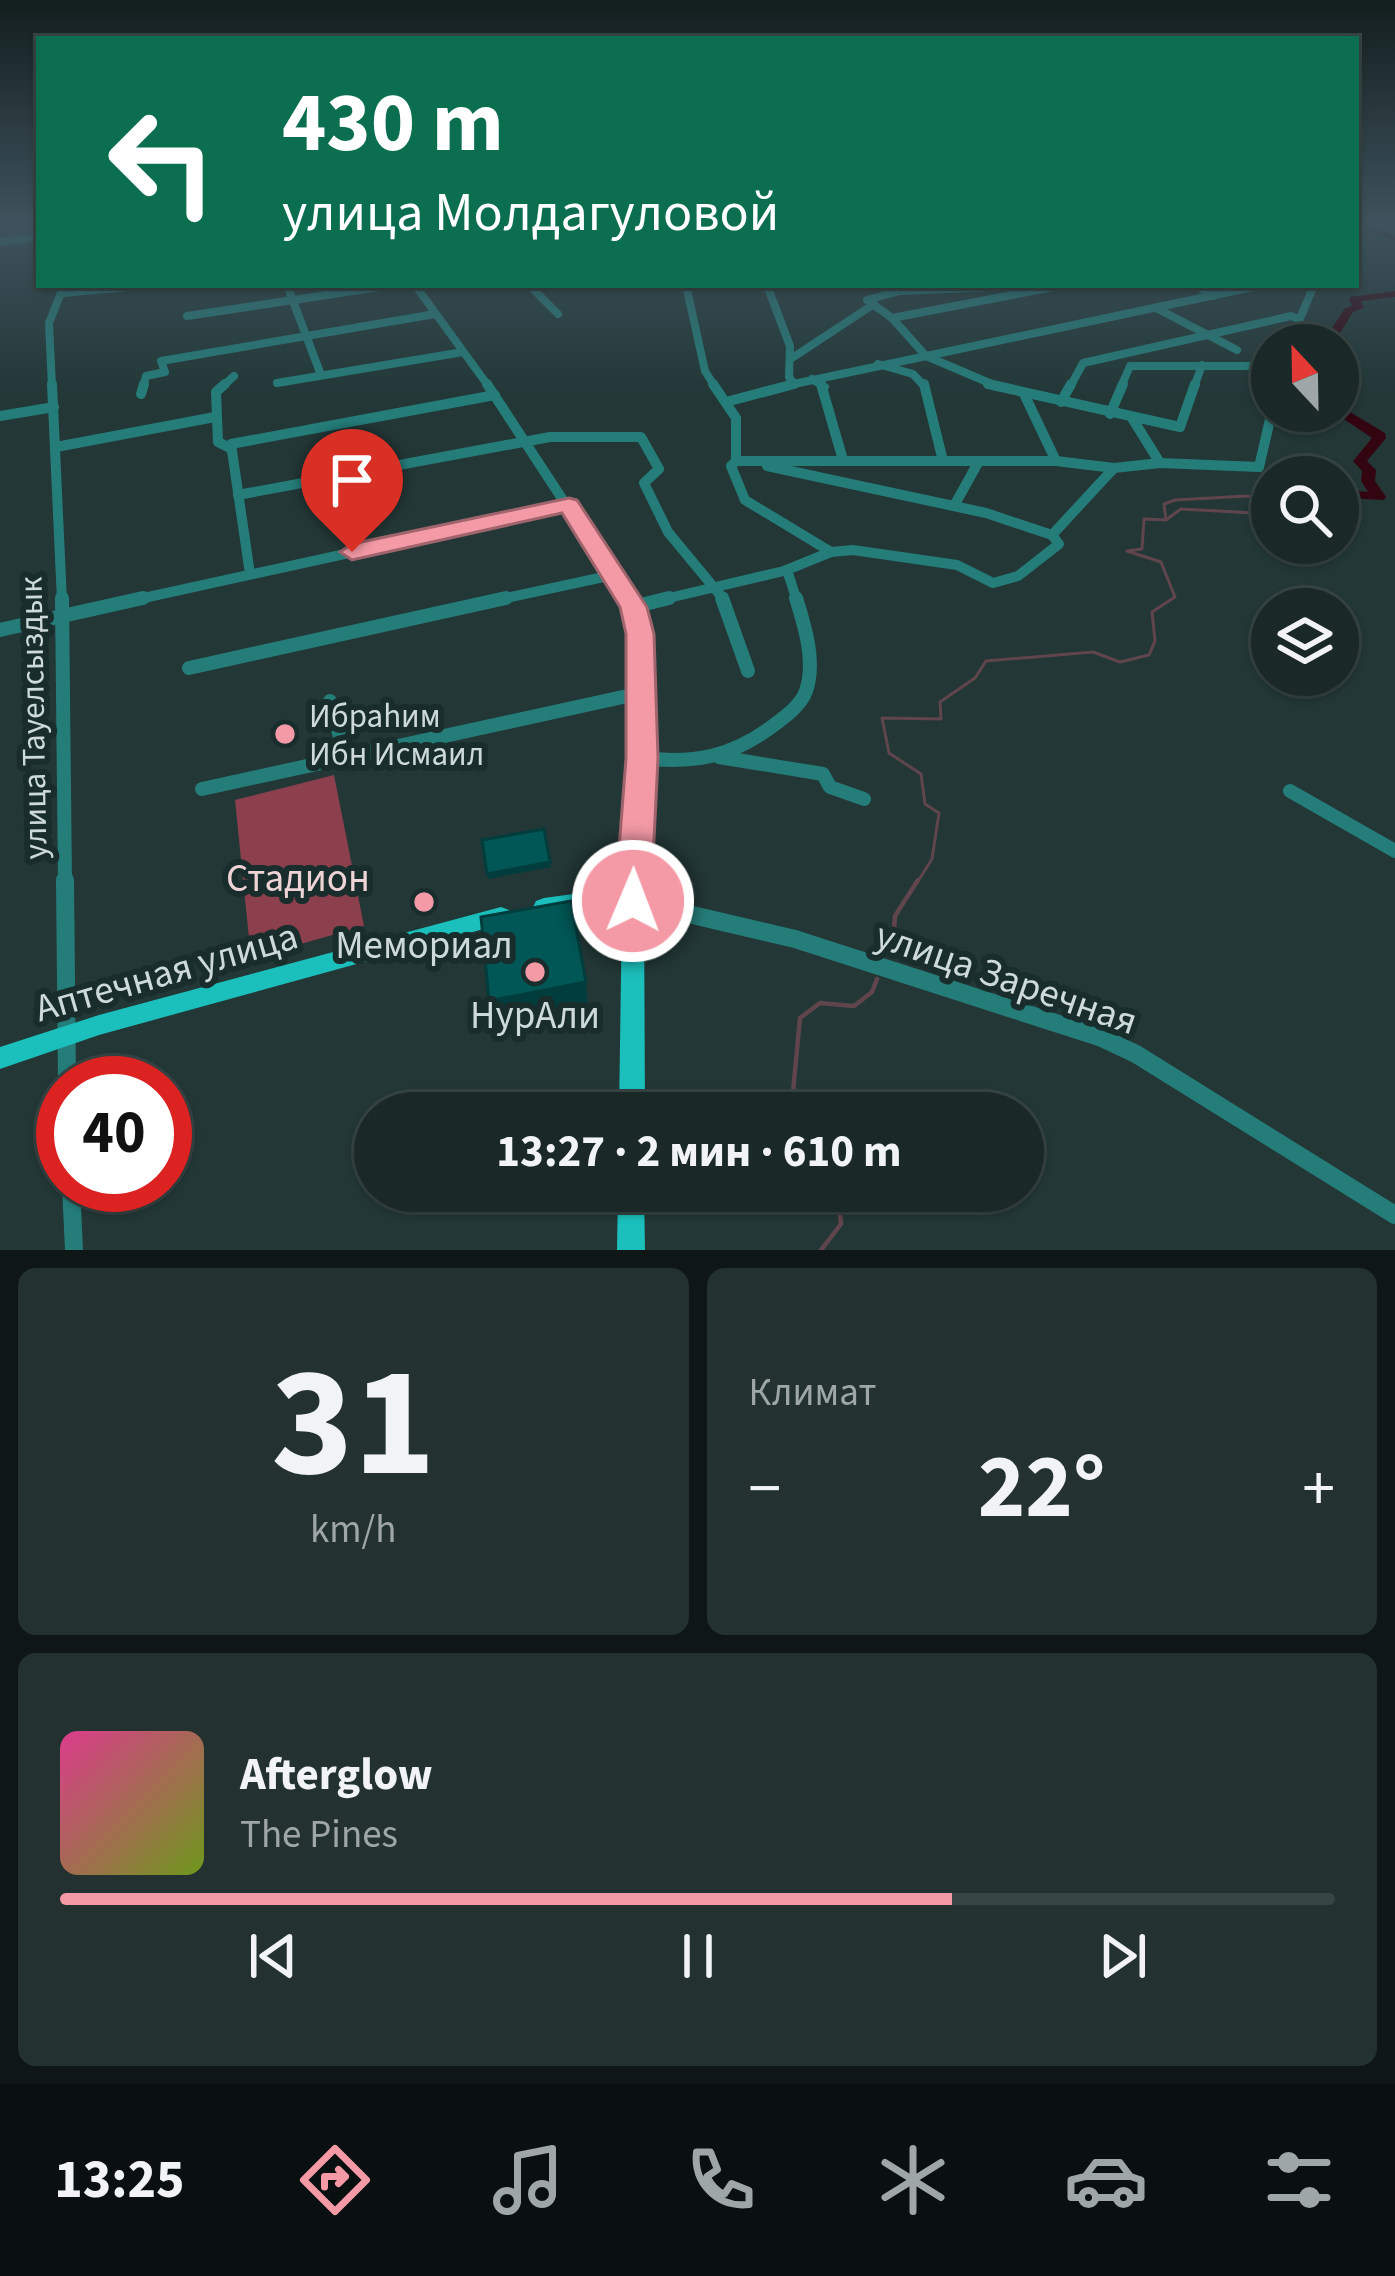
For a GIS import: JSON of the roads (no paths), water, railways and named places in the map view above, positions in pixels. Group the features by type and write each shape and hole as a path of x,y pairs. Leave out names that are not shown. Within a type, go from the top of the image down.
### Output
{"main road":[{"name":"Аптечная улица","path":"0,1058 487,919 575,900 633,901"},
{"path":"632,1092 633,901"},
{"path":"624,1248 628,1212"}],"street":[{"path":"288,288 321,375"},
{"path":"187,316 375,288"},
{"path":"417,288 495,394 633,607 640,634 642,758 633,901"},
{"path":"533,288 558,314"},
{"path":"687,288 705,371 736,418 736,461 731,466 745,500 831,552"},
{"path":"768,288 792,358 794,384"},
{"path":"1045,288 903,288 868,300 892,318 926,356 1025,397 1110,414 1181,426 1202,365"},
{"path":"892,318 1045,288"},
{"path":"1200,288 1211,295 1246,288"},
{"path":"726,402 903,358 1238,288"},
{"path":"1297,324 1313,288"},
{"name":"улица Тауелсыздык","path":"64,289 49,323 63,616 65,1056"},
{"path":"792,358 874,304"},
{"path":"1155,308 1237,350"},
{"path":"141,394 146,376 165,372 160,362 435,314"},
{"path":"1061,402 1083,363 1299,319"},
{"path":"277,383 463,352"},
{"path":"903,358 924,384 943,460"},
{"path":"877,364 913,374"},
{"path":"1110,414 1130,366 1251,366"},
{"path":"230,448 218,442 216,392 234,376"},
{"path":"812,379 826,388 843,460"},
{"path":"230,448 236,441 495,394"},
{"path":"1025,397 1055,461"},
{"path":"0,416 54,407"},
{"path":"56,446 215,417"},
{"path":"1132,418 1160,463"},
{"path":"802,466 843,460 943,460 1055,461 1114,468 1160,463 1259,467 1267,432"},
{"path":"238,495 550,437 644,438 659,469 644,483 668,532 726,603 748,671"},
{"path":"230,448 250,574"},
{"path":"633,607 787,570 831,552 873,551 904,561 957,566 993,583 1018,576 1059,544 1052,535 802,466 736,461"},
{"path":"954,506 979,461"},
{"path":"1052,535 1114,468"},
{"path":"0,630 569,505"},
{"path":"719,757 751,741 798,706 806,689 808,634 787,570"},
{"path":"189,668 613,574"},
{"path":"202,790 641,693"},
{"path":"330,701 346,758"},
{"path":"642,758 719,757 823,774 830,787 864,799"},
{"path":"1290,791 1395,851"},
{"name":"улица Заречная","path":"633,901 795,939 1102,1038 1136,1054 1395,1215"},
{"path":"72,1212 74,1250"}],"waterway":[{"path":"1340,324 1349,310 1359,308 1354,299 1395,294"},
{"path":"1359,423 1378,433 1360,461 1369,470 1368,481 1379,497 1359,495"},
{"path":"917,883 932,859 939,813 925,804 921,774 889,753 882,718 941,719 940,702 975,678 986,661 1093,652 1120,662 1149,655 1155,641 1152,612 1175,597 1161,562 1127,551 1142,549 1144,519 1166,520 1164,504 1175,500 1251,497"},
{"path":"1167,519 1181,509 1251,513"},
{"path":"881,953 878,938 894,929 895,916 918,880"},
{"path":"793,1092 800,1018 820,1003 854,1006 872,992 877,979"},
{"path":"821,1250 841,1224 840,1212"}],"place":[{"name":"Ибраһим Ибн Исмаил","path":"285,734"},
{"name":"Мемориал","path":"424,902"},
{"name":"НурАли","path":"535,972"}],"park label":[{"name":"Стадион","path":"298,877"}]}
